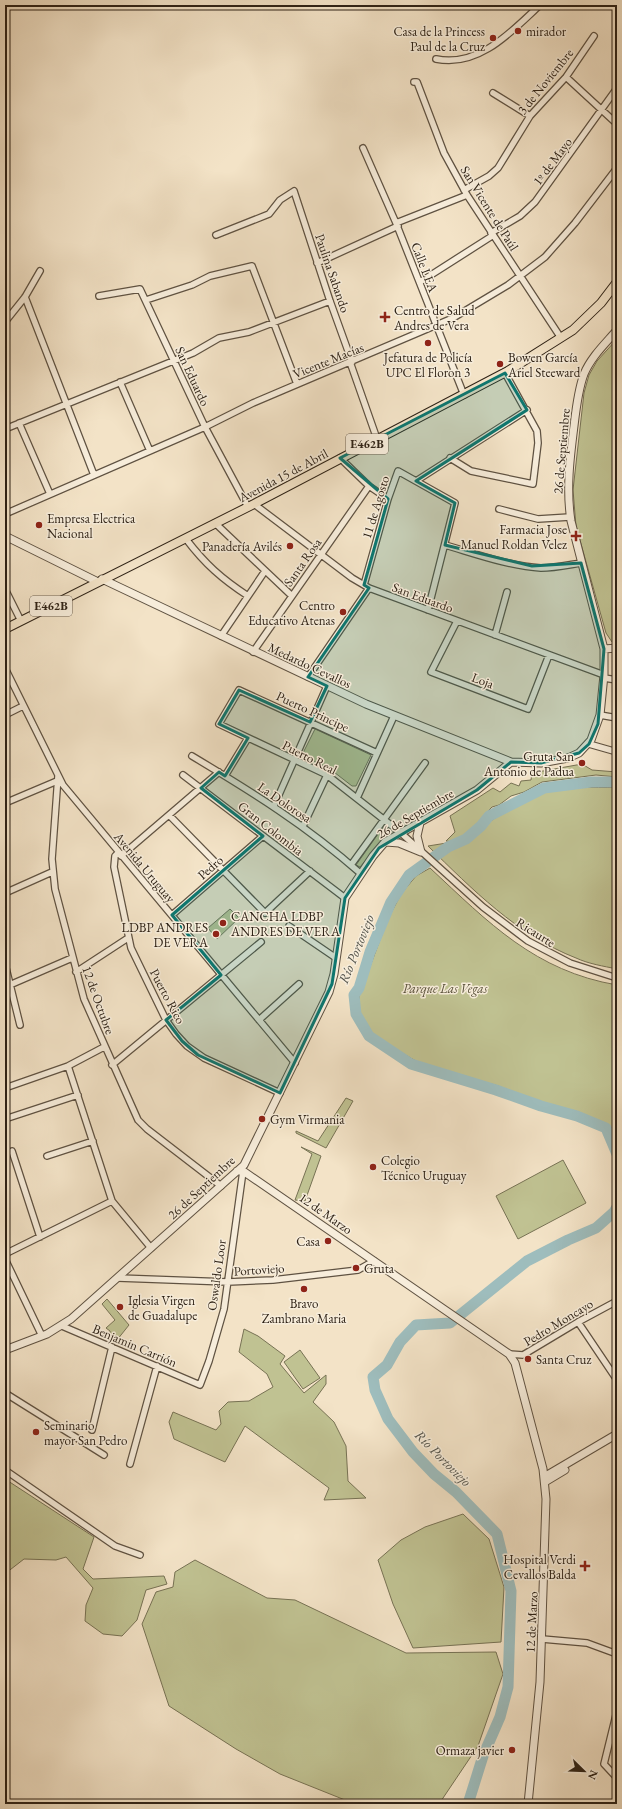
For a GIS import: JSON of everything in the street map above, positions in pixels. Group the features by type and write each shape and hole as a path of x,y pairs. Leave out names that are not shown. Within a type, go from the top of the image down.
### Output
{"main road":[{"name":"Avenida 15 de Abril","path":"5,629 251,506 340,458 505,373 561,338 588,318 601,304 617,282"}],"street":[{"path":"436,59 443,61 464,59 486,52 540,5"},
{"name":"3 de Noviembre","path":"317,263 348,250 466,192 489,176 498,168 530,116 566,77 594,36"},
{"path":"566,77 617,124"},
{"name":"San Vicente de Paúl","path":"414,82 416,82 444,153 466,192 561,338"},
{"name":"1º de Mayo","path":"420,282 520,216 535,202 617,88"},
{"path":"493,93 530,116"},
{"name":"Calle LEA","path":"363,148 397,225 464,395"},
{"name":"Vicente Macías","path":"5,514 205,427 297,384 437,327 473,307 521,277 545,257 559,242 617,168"},
{"name":"Paulina Sabando","path":"216,235 269,214 280,200 294,191 377,439"},
{"path":"146,300 192,285 210,276 252,266 297,384"},
{"path":"5,322 25,297 40,271"},
{"name":"San Eduardo","path":"99,296 140,289 205,427 251,506 367,587 617,680"},
{"path":"25,297 94,474"},
{"path":"5,429 193,353 219,338 249,332 330,300"},
{"name":"26 de Septiembre","path":"5,1350 42,1336 62,1326 241,1169 295,1063 332,984 345,898 360,873 386,842 477,790 511,762 536,764 568,758 579,753 589,744 596,731 600,715 604,676 604,650 600,628 581,563 570,518 568,491 580,388 589,364 617,330"},
{"path":"450,458 471,471 533,484 538,436 527,410 505,373"},
{"path":"120,382 150,451"},
{"path":"428,610 455,503 416,481 527,410"},
{"path":"19,423 50,494"},
{"path":"340,458 369,486 388,499"},
{"name":"11 de Agosto","path":"308,677 367,587 388,499 398,471 416,481"},
{"name":"Santa Rosa","path":"253,652 369,486"},
{"path":"499,509 538,519 570,518"},
{"path":"216,523 292,596"},
{"name":"Medardo Cevallos","path":"5,536 394,716 511,762"},
{"path":"186,539 204,563 223,580 248,596"},
{"path":"445,545 491,558 532,566 554,567 581,563"},
{"path":"221,636 265,571"},
{"path":"5,589 21,621"},
{"path":"495,635 508,592"},
{"name":"Loja","path":"457,621 431,672 528,709 549,655"},
{"path":"604,650 617,648"},
{"name":"Avenida Uruguay","path":"5,668 7,678 24,706 59,781 295,1063"},
{"path":"274,806 327,686"},
{"name":"Puerto Principe","path":"219,724 239,690 377,753"},
{"path":"5,715 24,706"},
{"path":"600,715 617,718"},
{"path":"357,798 394,716"},
{"name":"Puerto Real","path":"219,724 327,775 384,819 421,852"},
{"path":"225,776 248,738"},
{"path":"589,744 617,752"},
{"name":"La Dolorosa","path":"192,756 274,806 303,826 360,873"},
{"name":"26 de Septiembre","path":"351,865 425,763"},
{"path":"120,854 170,816 219,772"},
{"name":"Gran Colombia","path":"183,775 345,898"},
{"path":"303,826 327,775"},
{"path":"5,804 59,781"},
{"name":"12 de Octubre","path":"59,781 53,830 52,872 72,958 86,1004 131,1107 142,1125 221,1186"},
{"path":"170,816 265,913 310,871"},
{"path":"420,823 416,836 421,852"},
{"name":"Pedro","path":"172,915 263,836"},
{"path":"386,842 405,845 421,852"},
{"name":"Ricaurte","path":"421,852 499,921 543,950 586,969 617,978"},
{"name":"Puerto Rico","path":"120,854 115,856 114,867 128,938 166,1020 182,1041 198,1054 280,1093"},
{"path":"5,893 52,872"},
{"path":"289,926 336,958"},
{"path":"76,972 128,938"},
{"path":"112,1065 261,942"},
{"path":"7,986 72,958"},
{"path":"5,964 7,986 20,1025"},
{"path":"259,1020 299,984"},
{"path":"5,1088 68,1066 104,1047"},
{"path":"68,1066 112,1201 151,1248"},
{"path":"5,1119 78,1095"},
{"path":"47,1156 93,1141"},
{"path":"12,1152 40,1237"},
{"name":"12 de Marzo","path":"241,1169 509,1354 514,1363 544,1480 546,1534 537,1723 528,1804"},
{"name":"Oswaldo Loor","path":"200,1385 219,1332 224,1309 241,1169"},
{"path":"5,1254 112,1201"},
{"path":"5,1259 42,1336"},
{"name":"Portoviejo","path":"118,1278 228,1282 273,1280 358,1270 374,1261"},
{"name":"Pedro Moncayo","path":"509,1354 523,1355 578,1322 617,1301"},
{"path":"578,1322 617,1380"},
{"name":"Benjamin Carrión","path":"62,1326 200,1385"},
{"path":"92,1430 112,1347"},
{"path":"130,1464 157,1366"},
{"path":"5,1393 104,1455"},
{"path":"544,1480 617,1434"},
{"path":"544,1480 617,1439"},
{"path":"5,1470 116,1546 140,1554"},
{"path":"542,1639 587,1643 617,1654"},
{"path":"617,1711 604,1764 617,1778"}],"highlighted area":[{"path":"505,373 527,410 416,481 455,503 445,545 532,566 581,563 604,649 598,724 589,744 579,753 541,763 511,762 477,790 379,848 345,898 332,984 280,1093 198,1055 182,1041 166,1020 221,975 172,915 263,836 201,788 219,772 225,776 248,738 219,724 239,690 310,722 327,686 308,677 369,588 364,585 388,499 340,458"}],"green space":[{"path":"617,339 617,644 612,642 606,633 576,526 573,490 584,393 589,375 597,361"},
{"path":"315,729 371,755 356,786 352,786 330,769 302,755"},
{"path":"582,764 592,770 617,772 617,777 596,775 542,782 524,792 511,796 499,805 492,807 484,815 477,826 454,842 471,838 498,816 517,805 552,789 570,787 617,787 617,969 596,965 581,960 534,937 496,910 428,846 453,842 446,841 455,832 450,816 493,788 500,792 511,783 519,786 521,781 531,780 532,773"},
{"path":"383,827 389,829 389,833 360,867 356,865"},
{"name":"Parque Las Vegas","path":"430,868 493,925 515,942 537,956 561,969 588,978 617,985 617,1131 593,1118 529,1098 498,1086 419,1063 375,1037 362,1020 359,1010 359,996 387,921 401,894 416,876"},
{"name":"CANCHA LDBP ANDRES DE VERA","path":"230,909 239,918 217,939 208,928"},
{"path":"346,1098 353,1101 326,1148 296,1133 296,1131 318,1141"},
{"path":"301,1147 321,1156 305,1201 295,1200 312,1154"},
{"path":"563,1160 586,1203 518,1239 496,1196"},
{"path":"107,1299 129,1325 117,1340 111,1337 110,1331 106,1328 115,1320 102,1304"},
{"path":"244,1329 258,1336 285,1356 280,1364 304,1393 326,1375 326,1384 313,1402 334,1422 346,1446 348,1481 366,1498 324,1500 329,1488 245,1426 225,1462 174,1439 169,1422 173,1412 216,1430 221,1424 219,1411 228,1402 249,1401 273,1387 267,1374 239,1352"},
{"path":"300,1350 320,1378 303,1389 284,1362"},
{"path":"5,1479 94,1537 83,1569 93,1579 164,1576 167,1584 146,1590 137,1620 122,1636 103,1634 85,1621 86,1605 93,1588 66,1557 56,1560 24,1559 6,1573"},
{"path":"463,1514 489,1539 504,1587 501,1642 413,1648 393,1604 378,1560 401,1540 425,1527"},
{"path":"195,1560 267,1598 295,1600 406,1653 496,1652 503,1674 478,1746 439,1804 355,1804 280,1774 236,1749 169,1706 142,1624 156,1592 173,1587 175,1572"}],"waterway":[{"name":"Río Portoviejo","path":"617,782 591,782 544,788 489,816 481,826 466,839 448,847 409,875 391,902 370,952 359,988 354,995 356,1014 369,1036 411,1064 496,1090 541,1106 577,1116 606,1128 617,1154"},
{"name":"Río Portoviejo","path":"468,1804 483,1756 500,1717 508,1687 511,1591 497,1534 456,1492 434,1474 413,1452 388,1419 375,1390 373,1377 387,1365 400,1342 416,1325 450,1323 527,1261 568,1240 596,1228 614,1212 617,1207"}],"place":[{"name":"mirador","path":"518,31"},
{"name":"Casa de la Princess Paul de la Cruz","path":"493,38"},
{"name":"Centro de Salud Andres de Vera","path":"385,317"},
{"name":"Jefatura de Policía UPC El Floron 3","path":"428,343"},
{"name":"Bowen García Ariel Steeward","path":"500,364"},
{"name":"Empresa Electrica Nacional","path":"39,525"},
{"name":"Farmacia Jose Manuel Roldan Velez","path":"576,536"},
{"name":"Panadería Avilés","path":"290,546"},
{"name":"Centro Educativo Atenas","path":"343,612"},
{"name":"Gruta San Antonio de Padua","path":"582,763"},
{"name":"CANCHA LDBP ANDRES DE VERA","path":"223,923"},
{"name":"LDBP ANDRES DE VERA","path":"216,934"},
{"name":"Gym Virmania","path":"262,1119"},
{"name":"Colegio Técnico Uruguay","path":"373,1167"},
{"name":"Casa","path":"328,1241"},
{"name":"Gruta","path":"356,1268"},
{"name":"Bravo Zambrano Maria","path":"304,1289"},
{"name":"Iglesia Virgen de Guadalupe","path":"120,1307"},
{"name":"Santa Cruz","path":"528,1359"},
{"name":"Seminario mayor San Pedro","path":"36,1432"},
{"name":"Hospital Verdi Cevallos Balda","path":"585,1566"},
{"name":"Ormaza javier","path":"512,1750"}]}
